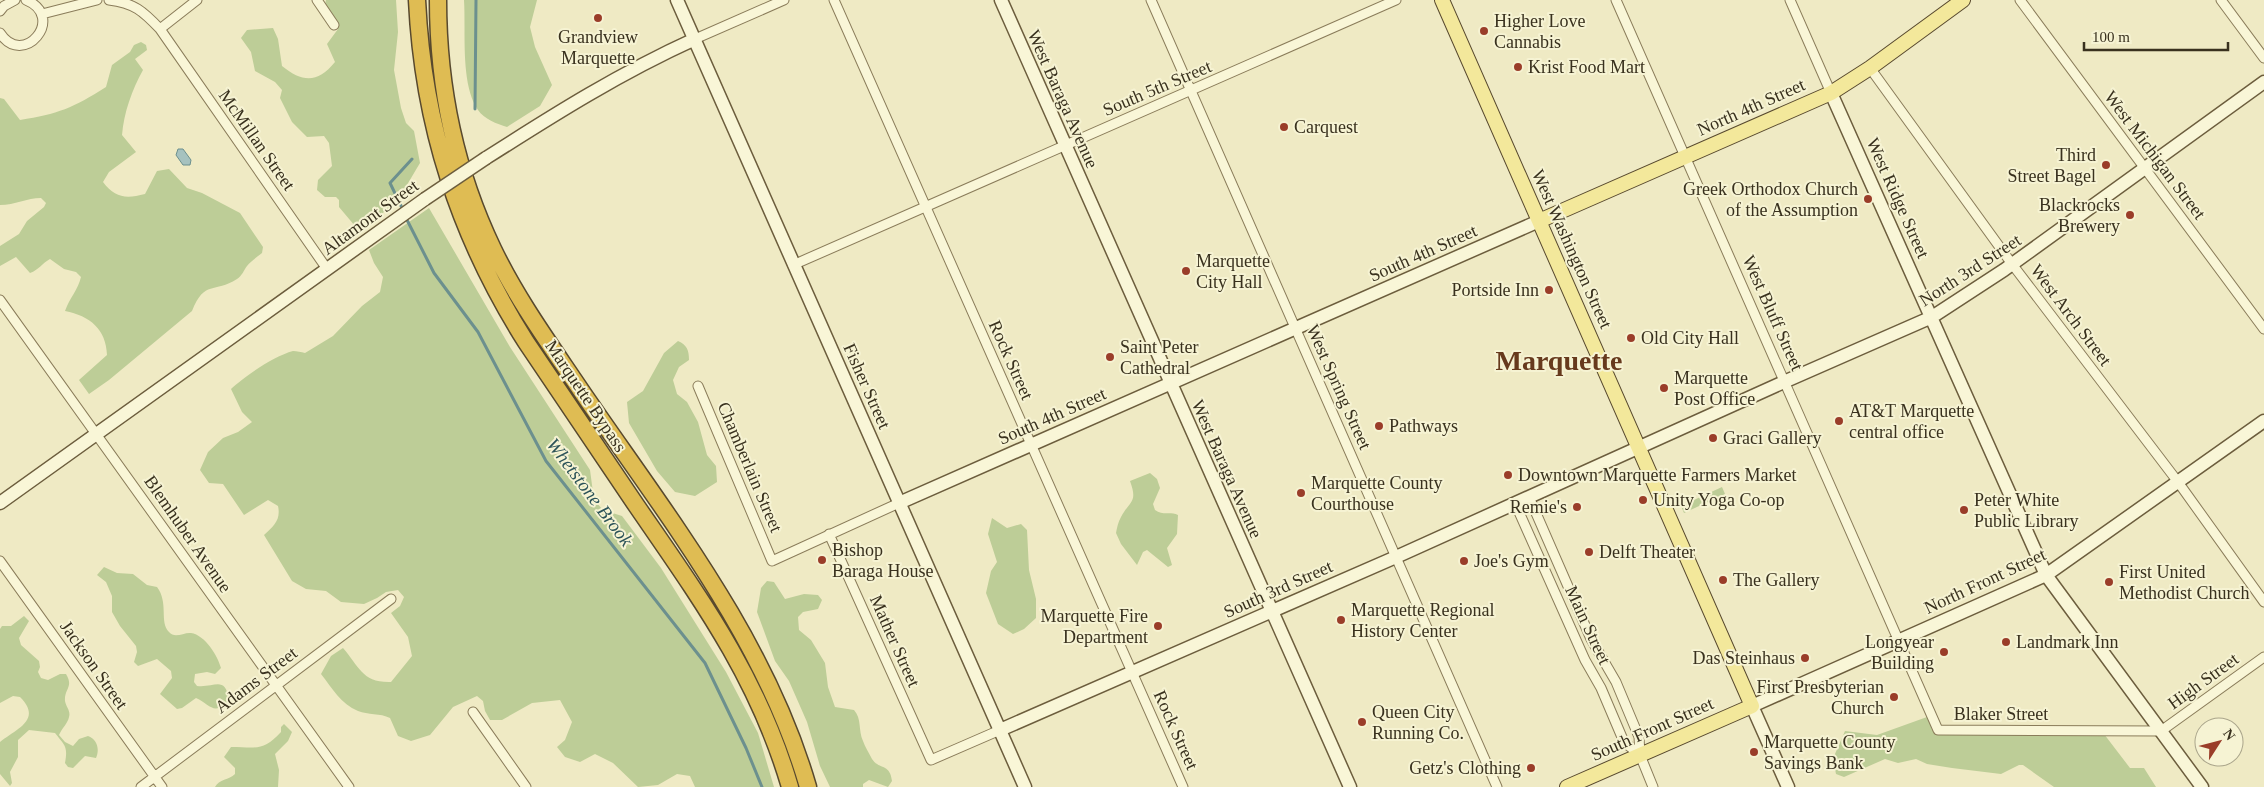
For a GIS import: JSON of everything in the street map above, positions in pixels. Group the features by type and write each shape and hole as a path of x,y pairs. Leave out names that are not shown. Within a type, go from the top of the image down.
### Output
{"highway":[{"name":"Marquette Bypass","path":"417,0 424,76 434,131 450,186 474,250 505,310 693,586 730,645 768,725 790,787"},
{"name":"Marquette Bypass","path":"438,0 440,50 450,122 468,183 492,247 533,320 707,575 739,626 785,719 808,787"}],"main road":[{"name":"West Washington Street","path":"1442,0 1752,706"},
{"name":"North 4th Street","path":"1539,221 1831,93 1870,68 1963,0"},
{"name":"South Front Street","path":"1567,787 1752,706"}],"street":[{"path":"0,11 4,6 15,0"},
{"path":"0,32 12,44 26,44 39,36 42,29 42,14 38,8 26,0"},
{"path":"42,14 97,0"},
{"name":"McMillan Street","path":"109,0 124,2 143,11 160,29 327,269"},
{"path":"160,29 198,0"},
{"path":"317,0 334,25"},
{"name":"Fisher Street","path":"677,0 1025,787"},
{"name":"Altamont Street","path":"0,502 425,199 584,95 629,70 784,0"},
{"name":"Rock Street","path":"834,0 1184,787"},
{"name":"West Baraga Avenue","path":"1001,0 1350,787"},
{"name":"West Spring Street","path":"1151,0 1497,787"},
{"name":"South 5th Street","path":"793,265 1191,92 1396,0"},
{"name":"West Bluff Street","path":"1616,0 1786,381 1898,641"},
{"name":"West Ridge Street","path":"1790,0 2046,575 2202,787"},
{"name":"West Michigan Street","path":"2020,0 2264,329"},
{"path":"2220,0 2264,58"},
{"name":"West Arch Street","path":"1870,68 2012,264 2178,482 2264,602"},
{"name":"North 3rd Street","path":"1638,448 1932,317 2012,264 2264,82"},
{"name":"South 4th Street","path":"772,561 899,502 1539,221"},
{"name":"Blemhuber Avenue","path":"0,300 349,787"},
{"name":"Chamberlain Street","path":"698,386 772,561"},
{"name":"North Front Street","path":"1752,706 2046,575 2264,421"},
{"name":"South 3rd Street","path":"931,760 1396,557 1638,448"},
{"name":"Main Street","path":"1529,497 1592,639 1616,682 1640,737 1640,755 1653,787"},
{"name":"Main Street","path":"1515,503 1624,742 1640,755"},
{"name":"Mather Street","path":"829,534 931,760"},
{"name":"Jackson Street","path":"0,562 162,787"},
{"name":"Adams Street","path":"141,787 391,599"},
{"name":"Blaker Street","path":"1898,641 1938,730 2161,731"},
{"name":"High Street","path":"2161,731 2264,656"},
{"path":"1752,706 1788,787"},
{"path":"473,712 526,787"}],"green space":[{"path":"326,0 396,0 398,32 394,70 401,108 406,123 414,131 420,163 395,202 379,216 355,226 339,207 339,200 336,197 325,197 317,190 318,180 332,166 329,143 324,136 307,137 292,122 280,98 282,90 275,82 255,71 251,52 241,38 247,30 273,28 278,39 282,66 297,76 304,78 316,77 329,69 335,62 327,44 338,29 325,5"},
{"path":"464,0 537,0 530,27 535,47 552,85 540,106 507,127 487,119 478,110 472,99 466,72"},
{"path":"141,42 146,45 147,50 135,59 143,70 129,101 122,135 136,152 109,172 103,182 112,191 121,196 138,196 145,194 157,171 169,169 187,188 202,193 240,213 263,247 262,253 249,264 239,278 206,291 201,295 192,311 109,380 89,394 79,380 107,355 104,338 95,325 82,316 65,311 81,277 76,272 64,269 50,259 30,273 16,257 0,266 0,246 19,234 27,221 44,207 46,203 41,198 0,205 0,98 4,99 20,120 65,109 106,87 112,65 130,52 134,45"},
{"path":"429,208 510,347 590,470 594,500 603,510 622,516 661,568 726,672 758,733 774,787 695,787 690,776 677,774 658,785 638,787 613,763 595,754 580,762 565,757 557,747 565,740 572,722 560,700 532,703 502,720 490,720 485,711 483,701 477,696 453,707 430,735 411,741 398,736 390,718 352,708 337,695 321,674 331,656 343,648 367,676 381,682 391,682 412,656 408,637 391,613 400,606 404,597 398,590 386,592 364,604 341,602 326,591 306,589 292,581 264,535 278,519 278,506 268,500 244,515 223,484 209,483 200,470 208,452 223,438 238,432 252,422 242,412 231,389 244,378 277,357 293,351 305,353 333,336 362,306 380,292 383,277 374,263 369,250"},
{"path":"678,341 687,348 689,360 679,367 673,380 677,394 687,402 698,422 707,455 716,466 717,482 695,496 675,492 657,471 629,423 627,402 643,391 664,353"},
{"path":"1150,473 1157,479 1160,488 1153,504 1155,510 1161,513 1178,515 1177,534 1167,548 1172,565 1168,567 1147,550 1143,552 1137,565 1121,544 1116,533 1120,519 1133,498 1130,481"},
{"path":"1722,487 1725,494 1684,513 1681,506"},
{"path":"992,518 1007,528 1021,524 1027,530 1029,570 1036,599 1036,618 1024,629 1013,634 998,624 986,593 991,571 997,562 988,534"},
{"path":"104,567 117,573 133,574 147,585 157,587 163,599 165,623 169,632 174,635 191,633 206,642 214,652 221,668 215,674 207,672 195,674 194,682 197,686 222,685 227,692 229,700 224,705 219,708 212,708 196,698 182,708 177,709 160,694 172,678 171,671 157,659 138,666 134,662 137,652 136,646 120,626 112,612 112,596 106,582 97,575"},
{"path":"767,581 774,582 785,599 804,594 818,595 822,600 818,609 803,612 798,617 799,630 811,640 825,663 828,687 835,707 854,710 856,713 865,746 872,759 878,765 887,769 891,775 892,781 888,787 869,780 863,784 863,787 830,787 820,766 807,722 789,681 775,661 757,612 761,588"},
{"path":"24,616 29,621 19,638 21,645 39,661 40,667 38,672 41,678 48,680 60,674 66,674 68,678 69,685 65,701 69,715 59,735 65,742 73,746 79,739 91,737 96,742 98,751 96,758 85,756 73,768 68,767 65,763 65,746 55,733 29,730 18,740 18,757 10,772 12,783 10,786 0,774 0,742 25,723 29,712 20,697 13,696 0,703 0,629 2,626 11,626"},
{"path":"1927,717 1932,730 1938,734 2104,734 2130,768 2144,768 2156,787 2054,787 2023,765 2019,765 2001,774 1927,764 1916,759 1898,763 1885,759 1844,777 1836,774 1835,769 1839,763 1835,754 1845,731 1877,735"},
{"path":"284,724 292,732 288,741 275,754 279,770 278,787 215,787 219,782 235,774 235,768 224,757 231,747 253,748 264,746 281,732 281,727"}],"water":[{"path":"178,149 183,149 191,160 190,165 183,165 176,155"}],"waterway":[{"name":"Whetstone Brook","path":"475,109 476,0"},
{"name":"Whetstone Brook","path":"403,210 390,183 412,159"},
{"name":"Whetstone Brook","path":"405,216 434,273 478,332 546,461 705,663 746,748 762,787"}],"place":[{"name":"Grandview Marquette","path":"598,18"},
{"name":"Higher Love Cannabis","path":"1484,31"},
{"name":"Krist Food Mart","path":"1518,67"},
{"name":"Carquest","path":"1284,127"},
{"name":"Third Street Bagel","path":"2106,165"},
{"name":"Greek Orthodox Church of the Assumption","path":"1868,199"},
{"name":"Blackrocks Brewery","path":"2130,215"},
{"name":"Marquette City Hall","path":"1186,271"},
{"name":"Portside Inn","path":"1549,290"},
{"name":"Old City Hall","path":"1631,338"},
{"name":"Saint Peter Cathedral","path":"1110,357"},
{"name":"Marquette Post Office","path":"1664,388"},
{"name":"AT&T Marquette central office","path":"1839,421"},
{"name":"Pathways","path":"1379,426"},
{"name":"Graci Gallery","path":"1713,438"},
{"name":"Downtown Marquette Farmers Market","path":"1508,475"},
{"name":"Marquette County Courthouse","path":"1301,493"},
{"name":"Unity Yoga Co-op","path":"1643,500"},
{"name":"Remie's","path":"1577,507"},
{"name":"Peter White Public Library","path":"1964,510"},
{"name":"Delft Theater","path":"1589,552"},
{"name":"Bishop Baraga House","path":"822,560"},
{"name":"Joe's Gym","path":"1464,561"},
{"name":"The Gallery","path":"1723,580"},
{"name":"First United Methodist Church","path":"2109,582"},
{"name":"Marquette Regional History Center","path":"1341,620"},
{"name":"Marquette Fire Department","path":"1158,626"},
{"name":"Landmark Inn","path":"2006,642"},
{"name":"Longyear Building","path":"1944,652"},
{"name":"Das Steinhaus","path":"1805,658"},
{"name":"First Presbyterian Church","path":"1894,697"},
{"name":"Queen City Running Co.","path":"1362,722"},
{"name":"Marquette County Savings Bank","path":"1754,752"},
{"name":"Getz's Clothing","path":"1531,768"}],"district":[{"name":"Marquette","path":"1559,360"}]}
